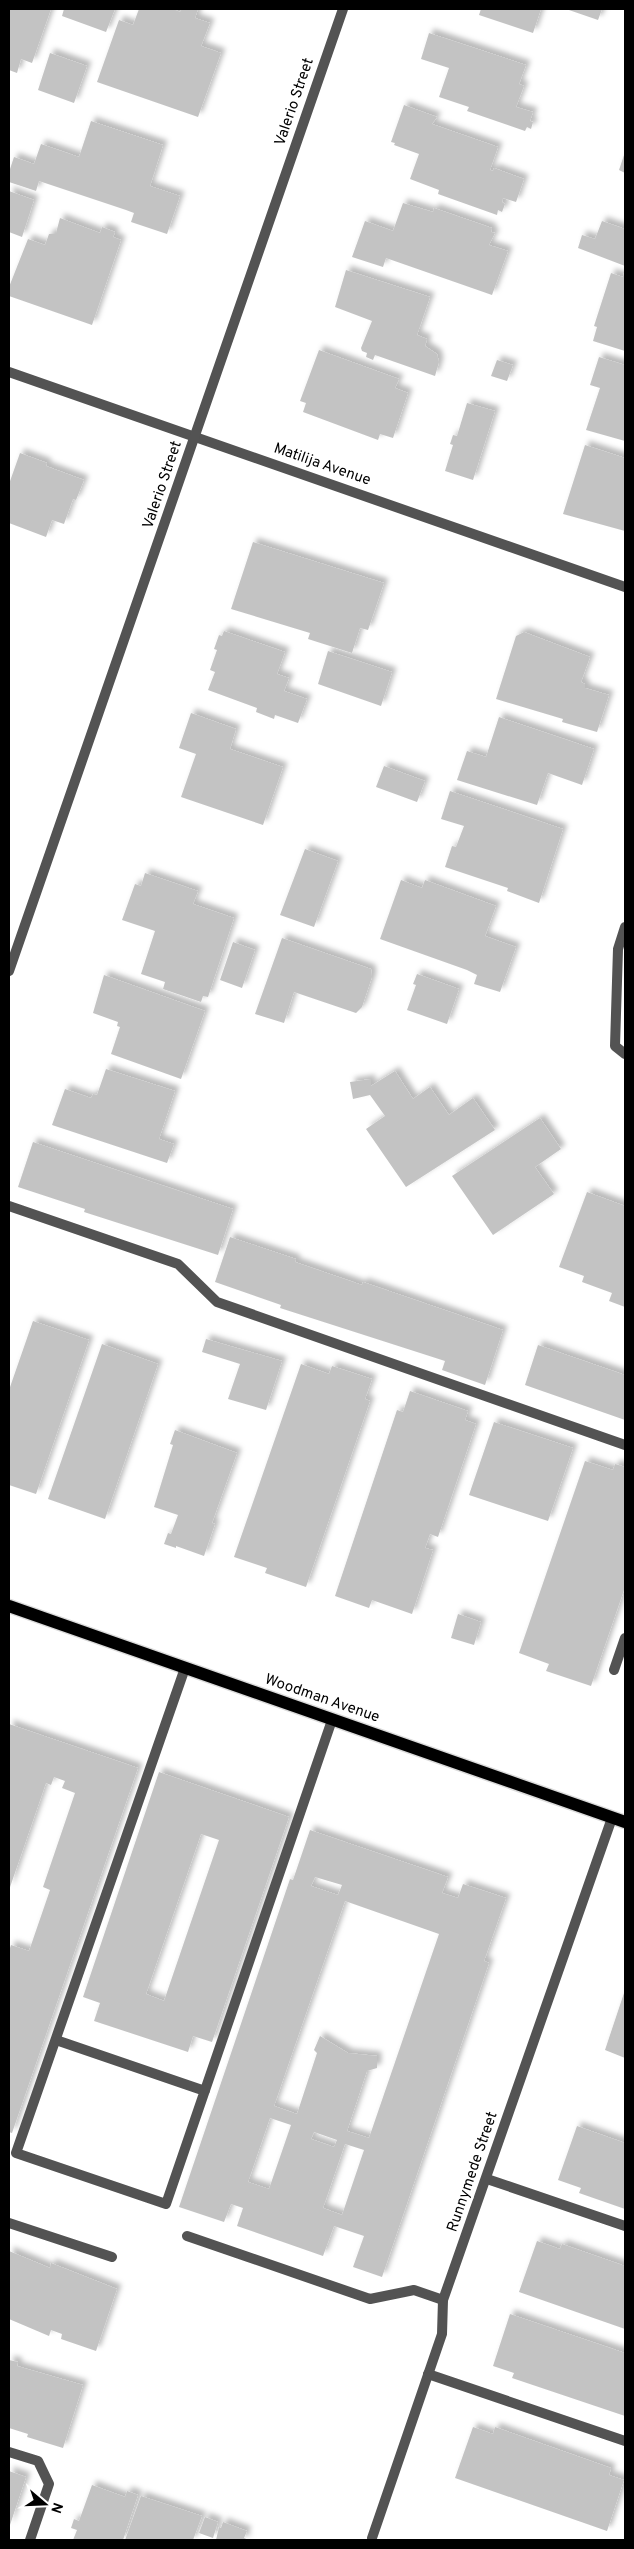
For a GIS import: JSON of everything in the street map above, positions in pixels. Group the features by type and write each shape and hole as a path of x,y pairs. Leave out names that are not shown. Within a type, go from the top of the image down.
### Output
{"main road":[{"name":"Woodman Avenue","path":"9,1606 625,1822"}],"street":[{"name":"Valerio Street","path":"9,971 196,437 343,9"},
{"name":"Matilija Avenue","path":"9,372 625,587"},
{"path":"625,927 618,949 615,1046 625,1054"},
{"path":"9,1206 178,1264 217,1302 625,1445"},
{"path":"614,1670 625,1638"},
{"path":"185,1668 16,2153 35,2160 166,2204 332,1720"},
{"name":"Runnymede Street","path":"372,2538 442,2334 444,2300 612,1818"},
{"path":"56,2040 205,2091"},
{"path":"487,2179 625,2226"},
{"path":"9,2223 112,2257"},
{"path":"187,2236 370,2299 414,2290 444,2300"},
{"path":"428,2374 625,2441"},
{"path":"9,2452 38,2461 49,2484 30,2540"}],"building":[{"path":"9,9 51,9 32,63 21,59 17,73 9,70"},
{"path":"64,9 115,9 106,32 62,16"},
{"path":"139,9 173,9 180,12 182,9 198,9 195,18 210,23 201,46 221,53 198,117 97,82 119,20 133,25"},
{"path":"481,9 541,9 533,33 479,15"},
{"path":"566,9 602,9 598,20"},
{"path":"429,33 526,65 519,84 524,86 516,107 533,112 530,121 533,122 531,129 527,127 525,131 467,111 469,107 439,97 449,68 421,59"},
{"path":"50,53 87,66 74,103 38,90"},
{"path":"404,105 437,117 432,124 498,147 490,170 493,171 494,168 524,179 516,202 503,198 502,202 505,204 502,212 498,210 497,215 438,194 439,190 410,179 419,154 394,145 395,143 391,142"},
{"path":"91,121 163,145 150,186 180,196 167,234 131,222 134,213 39,181 36,191 9,182 9,172 14,157 34,164 41,144 79,157"},
{"path":"625,152 625,173 619,170"},
{"path":"9,191 34,200 22,237 9,232"},
{"path":"403,203 433,212 434,208 492,228 491,232 495,233 489,245 508,251 492,295 386,258 383,267 352,257 365,221 393,231"},
{"path":"60,218 100,233 102,227 115,232 113,237 121,240 92,325 9,296 9,287 28,239 45,245 49,234 56,233"},
{"path":"602,221 625,229 625,266 578,248 582,235 595,239"},
{"path":"346,270 430,297 417,335 427,339 425,346 437,354 439,362 435,376 375,355 373,360 366,357 367,353 362,351 361,348 372,321 335,307"},
{"path":"625,270 625,351 593,341 597,327 594,326 611,273 623,277"},
{"path":"319,350 399,379 395,388 408,393 393,438 380,434 378,440 303,412 306,403 300,401"},
{"path":"599,357 625,365 625,441 586,430 600,388 590,385"},
{"path":"497,360 513,365 507,381 491,376"},
{"path":"467,403 495,411 473,480 445,471 453,445 450,444 453,435 457,436"},
{"path":"585,445 625,458 625,531 563,514"},
{"path":"20,453 47,463 46,466 84,480 76,500 73,499 64,524 52,520 46,537 9,523 9,484"},
{"path":"253,542 384,583 368,630 360,628 352,653 308,639 310,633 231,609"},
{"path":"224,631 285,652 277,674 289,678 284,691 307,699 298,723 275,715 274,719 256,712 257,708 208,690 215,672 210,670 217,650 214,649 219,635 222,636"},
{"path":"524,632 590,657 581,682 585,684 585,688 609,695 597,732 562,722 563,719 496,699 516,636"},
{"path":"328,651 392,672 381,706 318,684"},
{"path":"191,713 236,729 230,749 283,767 263,825 181,797 196,754 179,748"},
{"path":"499,717 594,749 582,785 548,773 537,805 457,780 467,751 486,757"},
{"path":"384,766 425,781 417,802 376,787"},
{"path":"450,791 563,829 539,903 507,891 508,888 445,867 452,846 456,847 464,826 441,819"},
{"path":"305,849 338,861 314,927 280,915"},
{"path":"145,873 198,891 193,904 234,918 208,997 203,996 201,1002 163,989 165,982 141,974 155,931 122,920 135,884 141,886"},
{"path":"401,880 422,888 425,880 496,906 485,936 516,947 500,992 474,984 477,975 467,970 380,939"},
{"path":"282,938 371,969 372,977 362,1007 356,1013 294,992 284,1023 255,1014"},
{"path":"233,942 255,950 242,988 220,980"},
{"path":"417,974 459,989 447,1024 407,1010 416,985 413,984"},
{"path":"104,975 205,1011 181,1079 111,1054 120,1027 117,1026 118,1022 93,1013"},
{"path":"106,1069 175,1091 159,1139 174,1144 167,1163 52,1125 65,1089 91,1098 93,1094 97,1095"},
{"path":"395,1071 413,1099 430,1087 449,1115 473,1098 495,1130 406,1187 366,1129 385,1116 370,1095 353,1099 350,1082 371,1079 371,1086"},
{"path":"540,1118 561,1149 535,1167 554,1194 493,1235 452,1176"},
{"path":"33,1142 233,1209 218,1255 84,1212 85,1209 18,1187"},
{"path":"587,1192 625,1206 625,1307 609,1301 612,1293 582,1282 584,1276 559,1267"},
{"path":"230,1237 296,1259 295,1262 362,1285 363,1282 503,1330 485,1385 442,1370 445,1361 280,1308 281,1305 215,1282"},
{"path":"33,1321 89,1340 36,1494 9,1485 9,1390"},
{"path":"206,1339 282,1361 266,1410 228,1399 240,1364 202,1352"},
{"path":"102,1344 158,1364 105,1519 48,1499"},
{"path":"538,1345 625,1375 625,1420 525,1385"},
{"path":"301,1364 329,1374 332,1366 372,1379 365,1399 370,1401 306,1587 265,1573 267,1568 234,1557"},
{"path":"410,1391 468,1411 465,1420 476,1424 438,1537 430,1534 425,1548 433,1550 412,1614 372,1600 369,1608 335,1596 397,1410 403,1412"},
{"path":"494,1422 573,1448 548,1521 469,1495"},
{"path":"175,1430 237,1453 212,1523 215,1524 204,1556 176,1546 176,1548 164,1544 168,1533 171,1534 178,1515 154,1507 173,1445 170,1444"},
{"path":"585,1461 613,1470 615,1464 625,1467 625,1587 591,1686 546,1671 549,1664 519,1653"},
{"path":"458,1614 481,1622 474,1645 451,1638"},
{"path":"9,1724 138,1768 12,2133 9,2132 9,1951 11,1945 29,1951 50,1890 43,1887 75,1793 62,1788 65,1781 54,1777 51,1785 46,1783 9,1890"},
{"path":"159,1772 289,1817 212,2042 193,2036 188,2052 94,2021 100,2003 83,1997","holes":["201,1834 219,1840 164,2001 146,1994"]},
{"path":"310,1830 448,1877 442,1893 458,1898 463,1884 506,1898 484,1961 489,1963 382,2277 353,2267 364,2236 334,2226 323,2256 237,2226 243,2208 231,2204 224,2222 179,2207 290,1879 293,1880","holes":["315,1877 342,1885 338,1895 311,1886","345,1901 439,1934 369,2138 347,2131 367,2071 377,2068 377,2056 348,2053 320,2036 314,2050 317,2053 297,2114 274,2106","270,2118 291,2125 269,2189 248,2182","314,2132 337,2140 334,2147 311,2139","345,2144 364,2150 342,2215 323,2208"]},
{"path":"625,1990 625,2058 605,2050"},
{"path":"577,2126 625,2143 625,2209 579,2193 581,2188 558,2180"},
{"path":"537,2241 560,2249 562,2244 625,2266 625,2329 519,2292"},
{"path":"9,2251 50,2268 51,2263 117,2289 96,2351 61,2339 62,2334 51,2330 49,2336 9,2319"},
{"path":"510,2314 625,2353 625,2416 512,2378 514,2373 493,2366"},
{"path":"9,2360 18,2362 17,2366 83,2385 63,2448 27,2437 28,2434 9,2428"},
{"path":"473,2427 493,2434 495,2427 611,2468 609,2475 624,2480 607,2531 455,2478"},
{"path":"9,2471 26,2477 9,2528"},
{"path":"92,2485 125,2497 127,2491 138,2495 123,2540 73,2540 77,2530 71,2528 74,2519 79,2521"},
{"path":"141,2496 202,2516 193,2540 125,2540"},
{"path":"205,2517 218,2522 213,2538 199,2533"},
{"path":"223,2522 247,2531 244,2538 249,2540 216,2540 219,2527 221,2528"}]}
